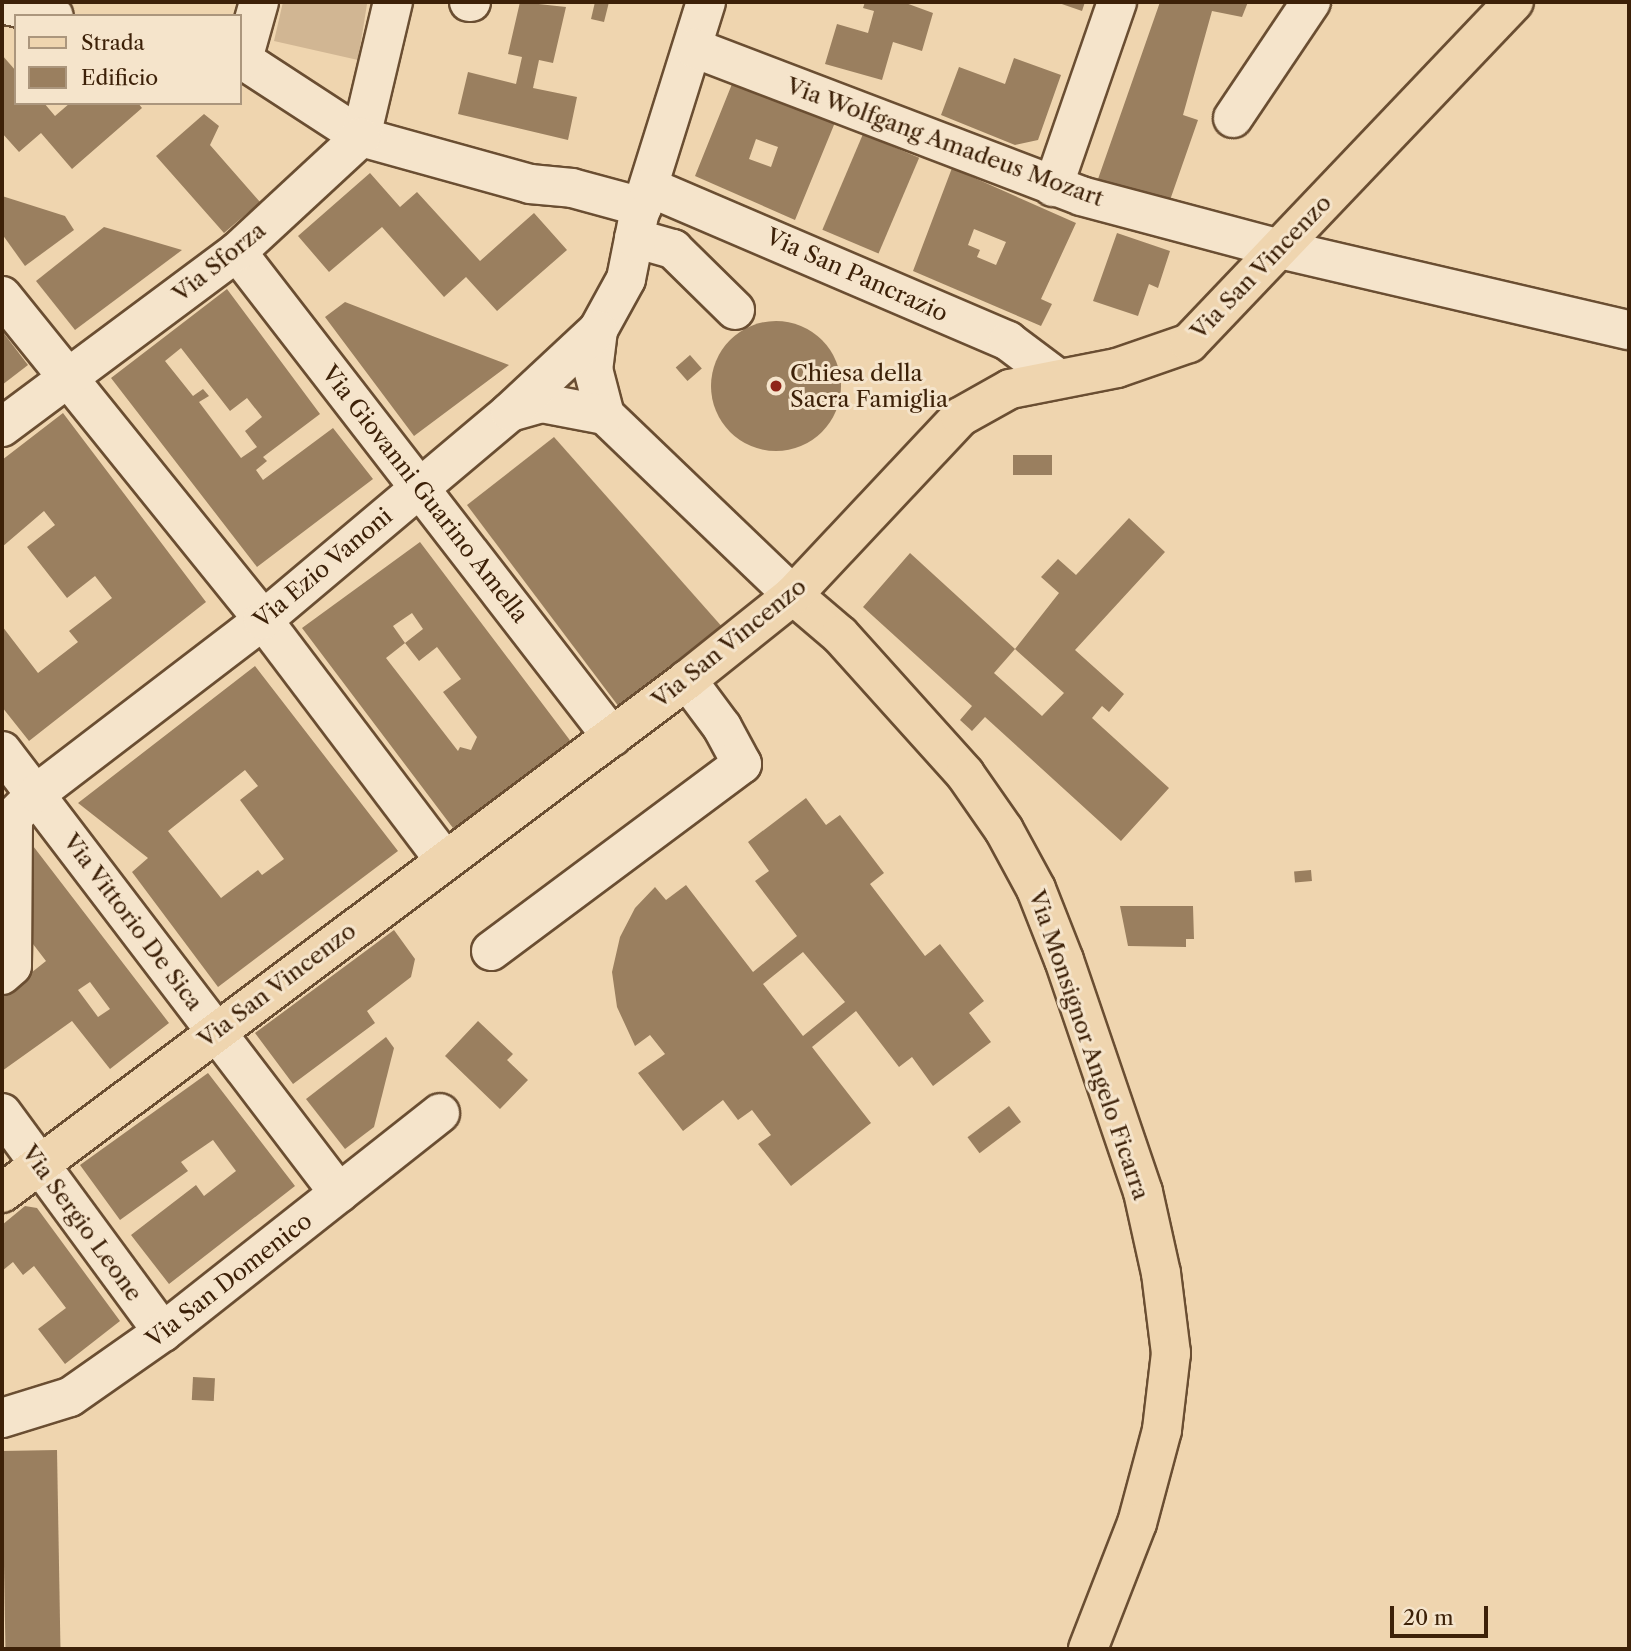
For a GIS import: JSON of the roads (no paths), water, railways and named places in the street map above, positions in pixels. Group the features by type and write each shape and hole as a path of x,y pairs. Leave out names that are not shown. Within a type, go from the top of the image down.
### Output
{"main road":[{"name":"Via San Vincenzo","path":"2,1194 214,1031 687,680 793,595 960,417 1010,389 1056,377 1117,368 1189,342 1514,2"},
{"name":"Via Monsignor Angelo Ficarra","path":"793,595 840,635 965,774 1004,830 1036,889 1143,1192 1161,1273 1171,1353 1162,1430 1137,1523 1088,1649"}],"street":[{"path":"259,2 242,58 361,137 530,184 578,211 640,215 735,310"},
{"path":"361,137 393,2"},
{"path":"510,412 542,403 605,415 593,369 598,330 626,279 640,215 694,48 706,2"},
{"path":"1054,187 1117,2"},
{"path":"1233,118 1311,2"},
{"path":"2,4 45,14"},
{"name":"Via Wolfgang Amadeus Mozart","path":"694,48 1054,187 1280,249 1629,330"},
{"name":"Via Sforza","path":"2,427 237,251 361,137"},
{"name":"Via San Pancrazio","path":"640,215 1008,341 1056,377"},
{"name":"Via Giovanni Guarino Amella","path":"237,251 421,485 611,737"},
{"path":"2,296 263,620 444,859"},
{"name":"Via Ezio Vanoni","path":"37,793 263,620 510,412 598,330"},
{"name":"Via Monsignor Angelo Ficarra","path":"605,415 793,595"},
{"path":"491,951 742,764 722,727 687,680"},
{"name":"Via Vittorio De Sica","path":"2,751 37,793 339,1194"},
{"path":"2,975 12,966 13,817 37,793"},
{"name":"Via Sergio Leone","path":"2,1112 163,1332"},
{"name":"Via San Domenico","path":"2,1418 70,1397 163,1332 440,1113"}],"place":[{"name":"Chiesa della Sacra Famiglia","path":"776,386"}]}
